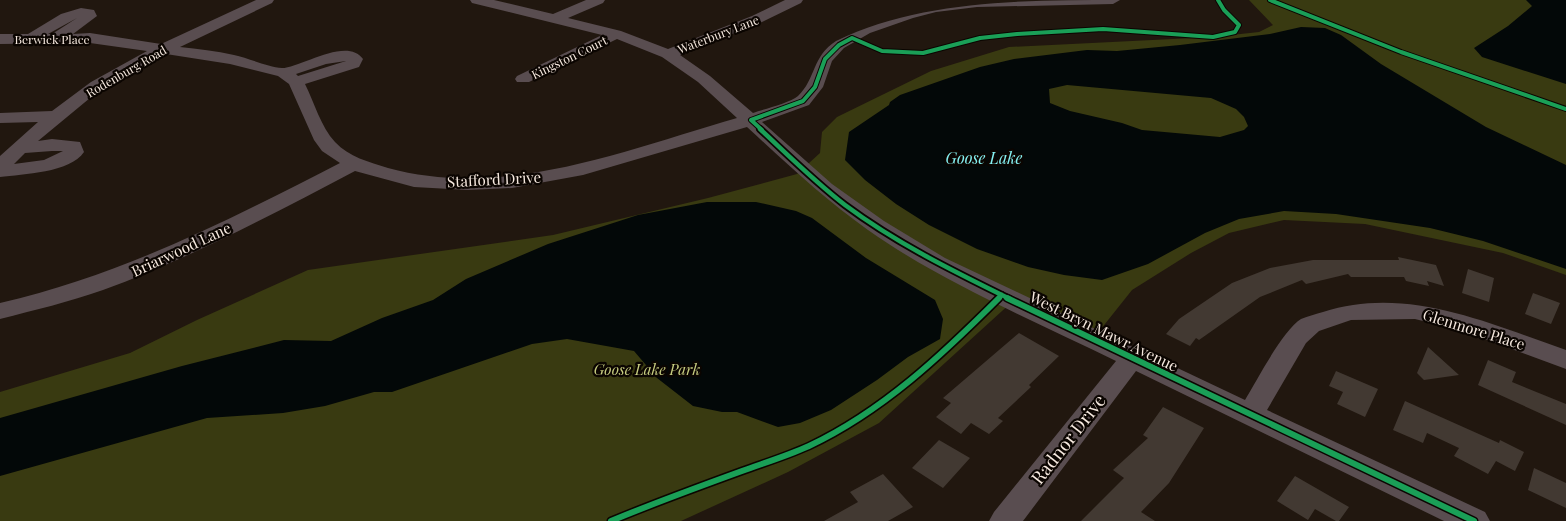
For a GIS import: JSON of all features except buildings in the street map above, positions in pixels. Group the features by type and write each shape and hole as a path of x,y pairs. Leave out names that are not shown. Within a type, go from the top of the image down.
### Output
{"street":[{"name":"Rodenburg Road","path":"0,166 54,116 98,85 164,50 267,0"},
{"name":"West Bryn Mawr Avenue","path":"477,0 616,34 668,54 704,79 824,188 876,226 937,263 1250,414 1438,513 1474,521"},
{"path":"556,18 598,0"},
{"name":"Waterbury Lane","path":"668,54 757,19 796,0"},
{"name":"Stafford Drive","path":"164,50 230,59 290,78 320,136 329,148 353,164 414,180 468,184 512,182 576,171 751,120 804,101 815,87 825,59 839,45 865,30 908,15 936,8 977,3 1113,0"},
{"path":"32,38 68,15 82,12 89,13 90,16 56,38"},
{"name":"Kingston Court","path":"523,80 616,34"},
{"name":"Berwick Place","path":"0,39 90,38 164,50"},
{"path":"0,118 54,116"},
{"path":"0,171 41,166 64,160 75,152 73,146 63,145 19,148"},
{"name":"Briarwood Lane","path":"0,311 64,295 137,270 186,250 353,164"},
{"name":"Glenmore Place","path":"1250,414 1297,337 1310,326 1349,312 1415,311 1470,325 1566,360"},
{"name":"Radnor Drive","path":"1005,521 1132,358"}],"green space":[{"name":"Goose Lake Park","path":"1249,0 1566,0 1566,275 1503,253 1365,224 1284,220 1229,233 1191,253 1132,290 1093,339 1013,301 879,423 788,472 681,521 0,521 0,392 130,353 197,320 308,270 553,235 708,198 797,174 820,153 822,132 837,117 931,71 1009,47 1213,37 1259,32 1273,25"}],"water":[{"path":"1526,0 1566,0 1566,84 1482,57 1474,48 1508,26 1532,6"},
{"name":"Goose Lake","path":"1301,27 1325,28 1341,35 1381,64 1486,127 1566,165 1566,269 1483,241 1430,228 1336,214 1284,211 1239,219 1205,233 1148,264 1102,280 1064,275 1028,267 977,249 929,225 896,204 865,180 845,160 849,132 889,105 890,102 900,95 980,67 1014,59 1087,50 1117,51 1270,34","holes":["1067,85 1211,98 1236,109 1244,117 1248,126 1244,130 1220,137 1142,130 1122,123 1070,111 1050,103 1049,89"]},
{"path":"707,202 756,202 796,211 812,218 866,258 935,300 943,319 940,339 908,357 831,410 800,423 778,427 737,412 722,412 693,406 657,378 634,351 567,339 532,344 392,392 374,392 325,406 283,413 207,418 0,476 0,418 182,366 284,340 331,341 382,318 433,300 466,279 548,244 638,215"}],"cycle path":[{"path":"1218,0 1224,10 1239,25 1235,32 1213,37 1103,29 980,38 923,53 882,51 852,38 839,45 825,59 815,87 803,101 751,120 824,188 868,221 915,250 1013,301 1474,521"},
{"path":"1270,0 1401,52 1566,109"},
{"path":"611,521 681,493 802,449 837,432 863,416 912,380 958,339 1002,295"}]}
